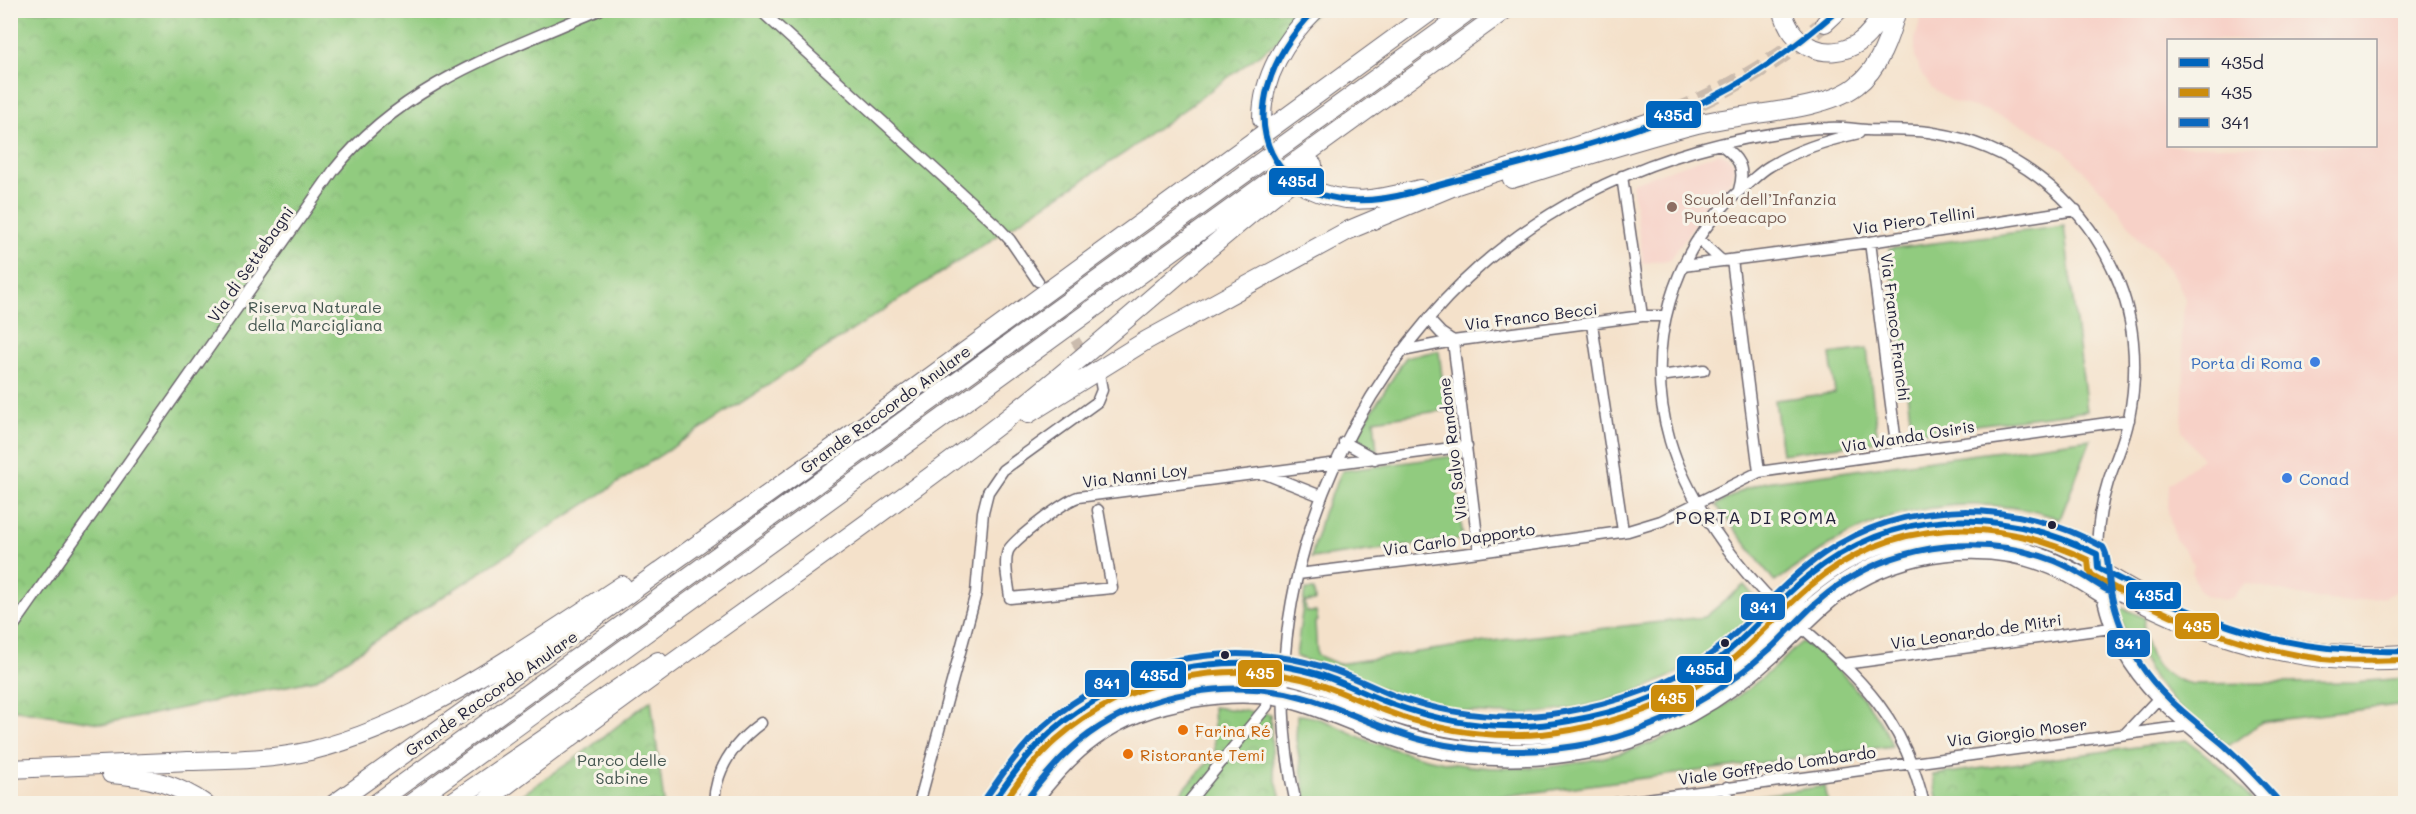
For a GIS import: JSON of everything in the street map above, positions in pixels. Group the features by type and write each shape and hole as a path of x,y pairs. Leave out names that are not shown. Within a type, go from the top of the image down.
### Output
{"highway":[{"path":"1262,119 1266,88 1276,62 1294,33 1315,10"},
{"name":"Grande Raccordo Anulare","path":"334,804 845,439 1433,10"},
{"name":"Grande Raccordo Anulare","path":"375,804 1470,10"},
{"path":"1783,10 1789,28 1799,40 1818,50 1833,52 1845,50 1862,40 1885,10"},
{"path":"1824,23 1839,10"},
{"path":"1268,275 1405,215 1465,193 1696,124 1814,104 1835,98 1858,85 1874,68 1888,40 1897,10"},
{"path":"482,804 954,459 1043,389 1239,222 1320,159 1429,80 1498,16"},
{"path":"410,804 1498,16"},
{"path":"954,459 1147,340 1350,230 1411,203 1541,157 1650,122"},
{"path":"1306,187 1334,198 1371,200 1541,157"},
{"path":"10,770 226,760 308,751 359,735 425,705 529,645 845,439"},
{"path":"449,804 637,674 776,588"},
{"path":"10,770 142,778 179,789 205,804"}],"street":[{"name":"Via di Settebagni","path":"10,631 334,170 356,144 398,107 433,86 487,59 599,10"},
{"path":"760,10 995,224 1010,240 1038,281"},
{"path":"1296,804 1287,761 1283,696 1284,672 1298,574 1310,528 1334,463 1365,406 1402,351 1428,319 1474,271 1511,241 1576,199 1622,176 1681,154 1720,144 1811,129 1934,132 1988,148 2032,172 2076,210 2105,252 2125,300 2135,367 2134,393 2129,420 2105,491 2099,528 2097,554 2102,598 2111,628 2127,660 2157,700 2228,760 2269,804"},
{"path":"1872,130 1839,137 1798,152 1770,166 1724,205 1698,239 1673,289 1660,344 1660,376 1670,440 1679,466 1698,502 1734,555 1790,617 1844,664 1876,700 1907,750 1924,804"},
{"path":"1720,144 1741,163 1743,175 1739,191"},
{"path":"1622,176 1642,316"},
{"name":"Via Piero Tellini","path":"1683,266 1870,242 2076,210"},
{"path":"1698,239 1727,261 1759,472"},
{"name":"Via Franco Franchi","path":"1870,242 1898,451"},
{"name":"Via Franco Becci","path":"1402,351 1453,341 1642,316 1665,316"},
{"path":"1428,319 1441,333 1453,341"},
{"path":"1592,324 1623,531"},
{"name":"Via Salvo Randone","path":"1453,341 1479,552"},
{"path":"1660,376 1704,370"},
{"path":"919,804 976,593 983,512 988,492 997,476 1010,464 1097,402 1102,390 1100,379"},
{"name":"Via Wanda Osiris","path":"1698,502 1759,472 2129,420"},
{"path":"1344,442 1375,459"},
{"name":"Via Nanni Loy","path":"1098,510 1112,588 1010,598 1007,560 1010,548 1071,499 1467,446"},
{"name":"Via Nanni Loy","path":"1262,473 1321,496"},
{"name":"Via Carlo Dapporto","path":"1298,574 1479,552 1623,531 1654,524 1698,502"},
{"path":"1019,804 1040,775 1080,737 1151,694 1184,679 1213,675 1310,672 1410,711 1470,724 1491,726 1544,724 1599,715 1628,706 1688,680 1739,643 1790,617 1871,557 1898,529 1932,522 2052,558 2140,605 2180,623 2251,647 2327,663 2406,663"},
{"path":"1283,696 1398,744 1469,758 1509,761 1550,759 1619,747 1673,726 1704,709 1754,675 1790,617 1815,570 1935,545 2041,530 2097,554"},
{"path":"1986,537 2023,536 2050,543 2183,612 2263,640 2344,652 2406,651"},
{"path":"1986,537 2018,559 2050,568 2102,598"},
{"path":"1284,672 1306,683 1439,730 1483,736 1538,736 1573,733 1614,724 1687,698 1748,664 1790,617"},
{"name":"Via Leonardo de Mitri","path":"1844,664 2111,628"},
{"path":"992,804 1016,768 1055,728 1096,699 1248,686 1283,696 1325,702 1386,728 1417,737 1488,749 1540,749 1571,745 1632,730 1668,716 1687,698 1688,680"},
{"path":"1004,804 1033,766 1066,734 1102,709 1151,694"},
{"path":"1034,804 1061,770 1096,740 1113,729 1151,694"},
{"path":"1687,698 1704,709"},
{"path":"2126,733 2157,700"},
{"path":"1187,804 1267,706"},
{"path":"1410,711 1418,724"},
{"path":"714,804 718,779 728,757 743,736 761,723"},
{"name":"Via Giorgio Moser","path":"1912,761 2186,726"},
{"path":"1398,744 1417,737"},
{"name":"Viale Goffredo Lombardo","path":"1610,804 1912,761"},
{"path":"1727,787 1729,804"}],"shaded area":[{"path":"1923,11 2405,11 2405,587 2385,597 2351,602 2317,599 2245,583 2233,597 2224,600 2206,596 2199,590 2192,573 2194,564 2175,539 2168,512 2169,484 2202,459 2182,431 2184,367 2181,335 2185,299 2176,279 2153,249 2140,241 2120,211 2065,151 2027,127 1982,109 1953,102 1931,87 1921,73 1915,58 1915,39"},
{"name":"Scuola dell’Infanzia Puntoeacapo","path":"1719,153 1727,156 1734,163 1733,176 1725,189 1693,226 1670,260 1643,263 1632,183"}],"green space":[{"name":"Riserva Naturale della Marcigliana","path":"10,11 1319,11 1126,152 315,680 106,724 11,709"},
{"path":"2064,226 2087,411 1912,433 1889,249"},
{"path":"1867,349 1878,441 1782,454 1775,400 1835,393 1830,354"},
{"path":"1439,351 1446,410 1374,420 1377,451 1354,439 1406,357"},
{"path":"2091,439 2060,519 2034,511 2007,507 1980,505 1926,509 1874,523 1849,534 1820,550 1775,582 1716,505 1745,489 1765,482"},
{"path":"1453,456 1463,539 1311,558 1323,513 1342,471"},
{"path":"1744,585 1762,606 1719,646 1685,669 1648,687 1609,700 1569,709 1528,713 1487,713 1446,708 1399,696 1341,671 1296,656 1305,590 1314,590 1315,601 1305,602 1306,612 1316,612 1317,655 1338,664 1492,641 1705,617"},
{"path":"2120,607 2145,618 2149,653 2162,670 2181,681 2193,684 2355,682 2405,678 2405,704 2262,722 2228,746 2177,706 2155,680 2125,630 2119,614"},
{"path":"1802,642 1827,659 1854,687 1878,719 1892,746 1451,803 1307,803 1296,740 1297,715 1325,721 1390,748 1463,765 1501,768 1578,763 1653,742 1687,727 1748,689"},
{"name":"Parco delle Sabine","path":"651,700 664,803 510,803 580,755"},
{"path":"1213,707 1270,714 1273,769 1282,803 1171,804 1215,754"},
{"path":"2186,740 2223,769 2254,803 1938,803 1933,775"},
{"path":"1825,786 1828,803 1737,803 1736,799"}],"tunnel":[{"path":"1650,122 1697,103 1741,80 1805,39 1825,23"},
{"path":"1262,119 1265,138 1271,154 1281,168 1295,181"},
{"path":"1043,289 1087,359"}],"transit line":[{"name":"435d","path":"1315,10 1285,48 1268,86 1264,122 1272,153 1291,178 1321,194 1361,200 1410,193 1565,151 1679,113 1715,96 1764,68 1838,10"},
{"name":"341","path":"985,799 1027,743 1073,703 1104,685 1138,671 1174,661 1210,655 1247,654 1284,658 1330,669 1418,703 1440,709 1487,716 1510,717 1557,713 1619,699 1658,685 1710,655 1810,564 1855,535 1889,522 1925,514 1962,511 1999,513 2035,520 2070,531 2103,547 2107,557 2110,587 2116,611 2126,638 2140,664 2168,698 2232,752 2276,798"},
{"name":"435d","path":"992,804 1035,748 1051,732 1079,711 1110,693 1143,679 1212,664 1248,663 1283,666 1318,674 1414,711 1457,722 1524,726 1569,721 1621,709 1670,690 1716,662 1807,577 1841,554 1876,537 1912,526 1948,521 1985,521 2023,527 2060,538 2097,554 2098,568 2136,588 2173,605 2246,632 2322,647 2362,651 2406,651"},
{"name":"435","path":"1003,804 1042,753 1084,718 1114,701 1145,688 1212,673 1246,672 1280,675 1313,682 1408,719 1477,733 1501,735 1548,733 1571,730 1624,717 1658,705 1707,679 1735,658 1810,586 1841,563 1875,546 1909,536 1945,530 1981,530 2017,535 2053,545 2088,560 2092,575 2119,590 2174,617 2233,639 2323,659 2406,660"},
{"name":"341","path":"1027,799 1048,772 1072,748 1112,720 1164,699 1219,689 1275,691 1302,697 1410,737 1468,748 1530,751 1572,747 1618,737 1666,719 1732,680 1771,648 1814,605 1842,583 1892,558 1919,551 1946,546 2001,547 2055,561 2107,590"}],"place":[{"name":"Scuola dell’Infanzia Puntoeacapo","path":"1672,207"},
{"name":"Porta di Roma","path":"2315,362"},
{"name":"Conad","path":"2287,478"},
{"name":"Farina Ré","path":"1183,730"},
{"name":"Ristorante Temi","path":"1128,754"}],"district":[{"name":"PORTA DI ROMA","path":"1757,517"}]}
